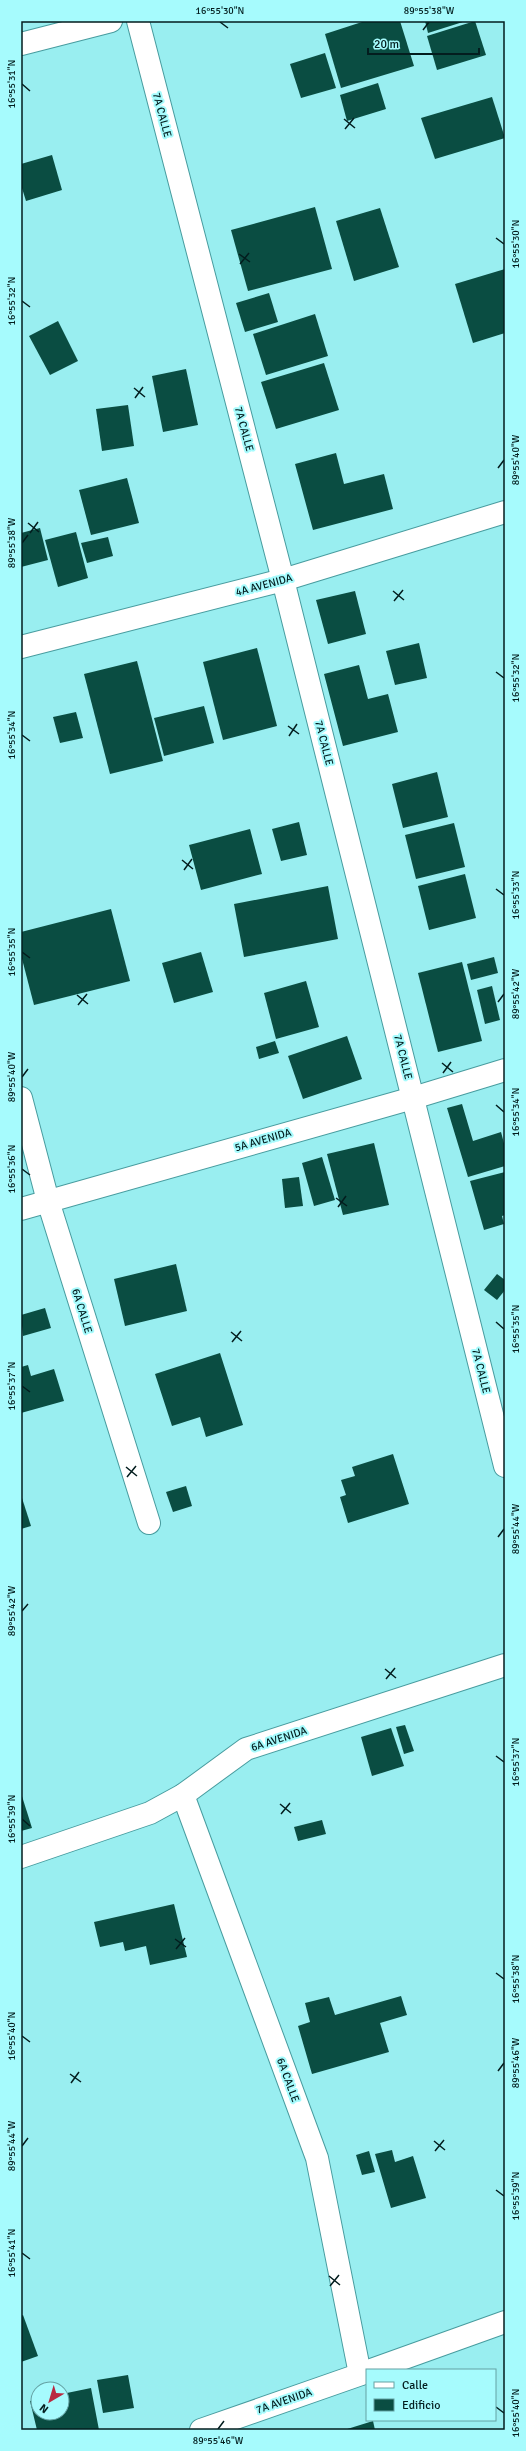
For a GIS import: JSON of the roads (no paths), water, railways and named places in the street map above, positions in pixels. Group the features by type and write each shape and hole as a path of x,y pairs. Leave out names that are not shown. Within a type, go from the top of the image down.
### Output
{"street":[{"path":"21,44 111,21"},
{"name":"7A CALLE","path":"138,21 283,580 505,1466"},
{"name":"4A AVENIDA","path":"21,647 283,580 505,512"},
{"name":"5A AVENIDA","path":"21,1209 413,1098 505,1070"},
{"name":"6A CALLE","path":"21,1098 48,1201 148,1523"},
{"name":"6A AVENIDA","path":"21,1857 150,1813 183,1795 246,1749 505,1665"},
{"name":"6A CALLE","path":"183,1795 317,2158 366,2372"},
{"name":"7A AVENIDA","path":"374,2369 505,2322"},
{"name":"7A AVENIDA","path":"201,2430 366,2372"}]}
